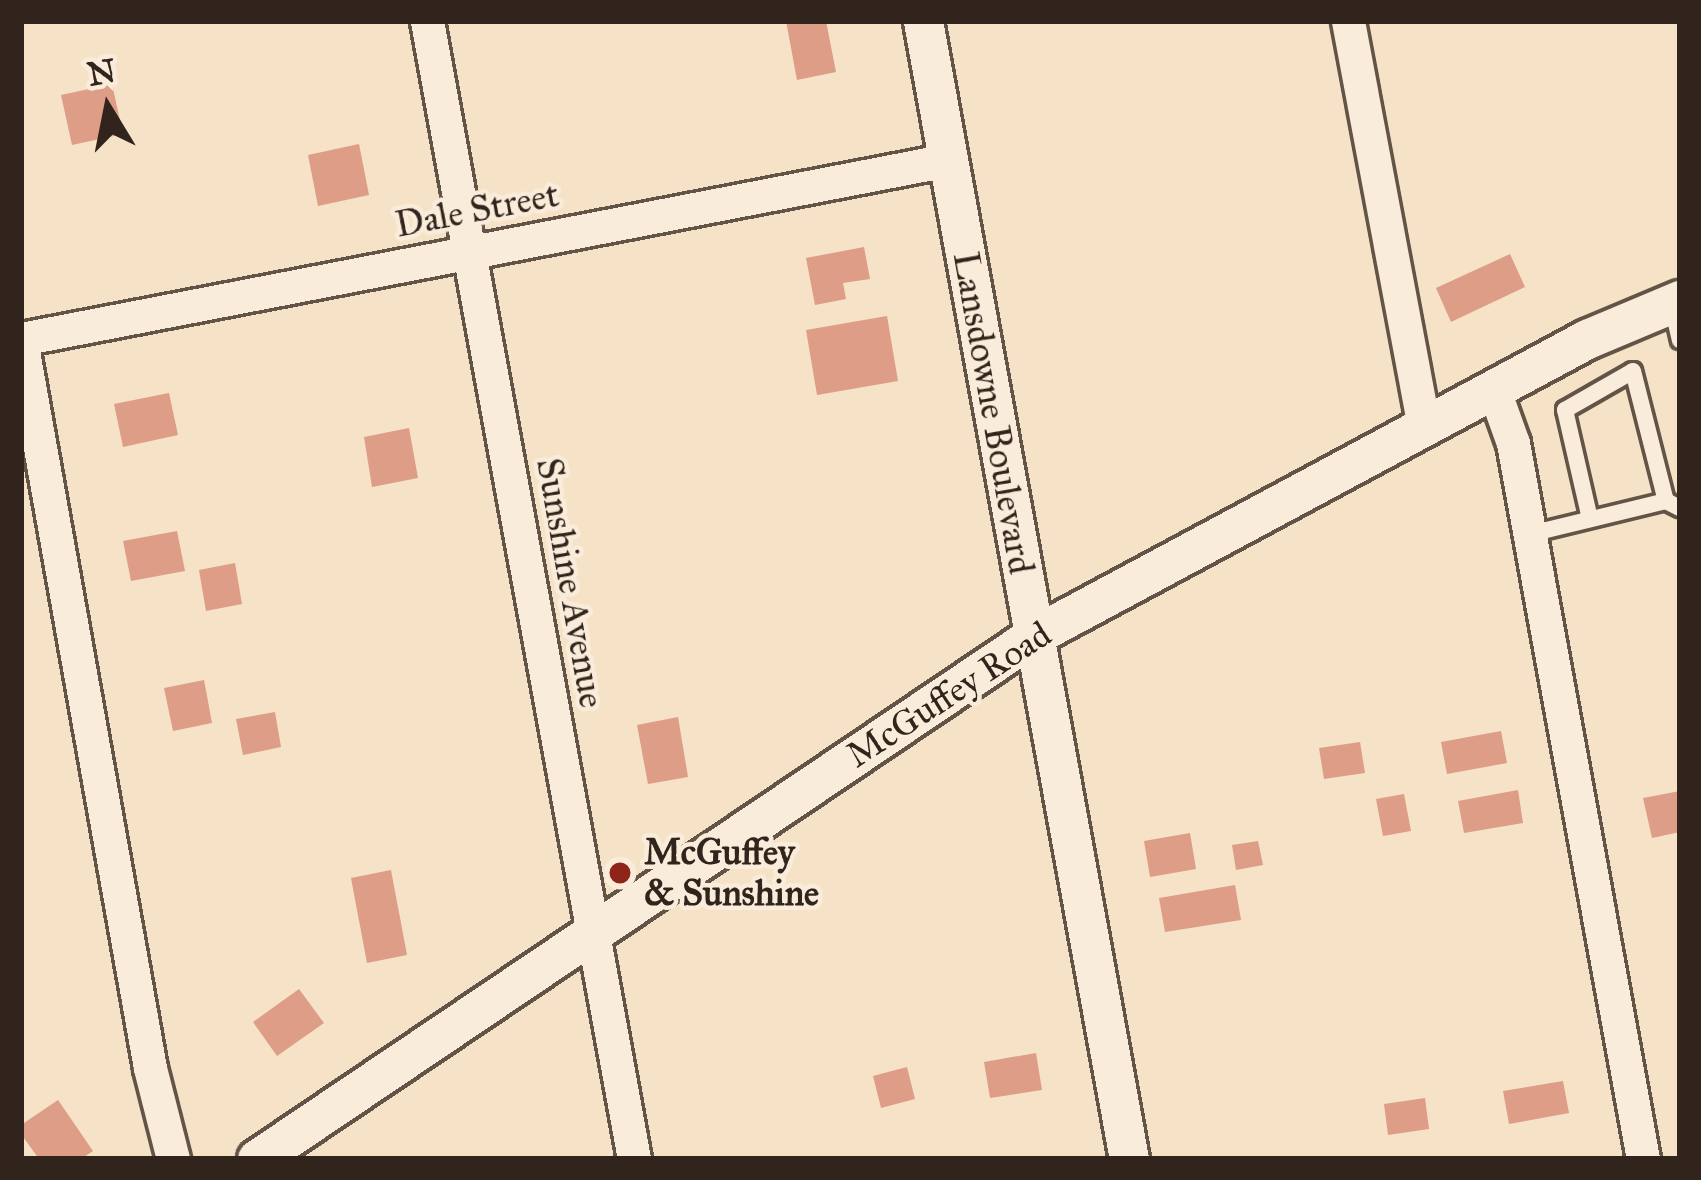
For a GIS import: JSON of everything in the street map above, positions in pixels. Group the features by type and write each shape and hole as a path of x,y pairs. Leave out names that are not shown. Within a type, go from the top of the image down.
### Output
{"street":[{"name":"Sunshine Avenue","path":"428,21 634,1159"},
{"name":"Lansdowne Boulevard","path":"923,21 1129,1159"},
{"path":"1348,21 1424,427"},
{"name":"Dale Street","path":"21,339 948,160"},
{"name":"McGuffey Road","path":"257,1159 1034,636 1587,339 1677,314"},
{"path":"21,339 150,1068 173,1159"},
{"path":"1493,390 1513,443 1643,1159"}],"lane":[{"path":"1530,534 1673,505 1633,371 1565,410 1590,519"}],"building":[{"path":"786,21 826,21 836,72 797,80"},
{"path":"112,84 123,134 72,145 61,95"},
{"path":"359,144 369,195 318,206 308,155"},
{"path":"864,247 870,279 843,283 846,299 815,305 806,258"},
{"path":"1510,254 1525,287 1451,322 1436,288"},
{"path":"887,316 898,381 817,395 806,330"},
{"path":"169,393 178,435 123,447 114,404"},
{"path":"409,428 418,478 372,487 364,437"},
{"path":"177,531 185,571 131,581 123,541"},
{"path":"235,563 242,604 206,611 199,570"},
{"path":"204,680 212,723 173,731 164,688"},
{"path":"275,712 281,747 243,755 236,719"},
{"path":"678,717 688,777 648,784 637,725"},
{"path":"1501,731 1507,763 1447,774 1441,742"},
{"path":"1360,742 1365,773 1324,779 1319,748"},
{"path":"1518,790 1523,823 1464,833 1458,801"},
{"path":"1680,791 1680,832 1652,838 1643,798"},
{"path":"1404,794 1411,831 1383,836 1376,799"},
{"path":"1190,833 1196,869 1150,877 1144,841"},
{"path":"1258,841 1263,865 1236,870 1232,845"},
{"path":"391,870 407,955 367,963 351,878"},
{"path":"1235,885 1241,920 1165,932 1159,898"},
{"path":"299,989 324,1023 277,1056 253,1022"},
{"path":"1036,1053 1042,1090 990,1098 984,1062"},
{"path":"907,1067 915,1099 881,1108 873,1076"},
{"path":"1563,1081 1569,1113 1509,1124 1503,1091"},
{"path":"1425,1098 1429,1129 1388,1135 1384,1104"},
{"path":"58,1100 93,1151 81,1159 39,1159 21,1134 21,1125"}],"place":[{"name":"McGuffey & Sunshine","path":"620,873"}]}
